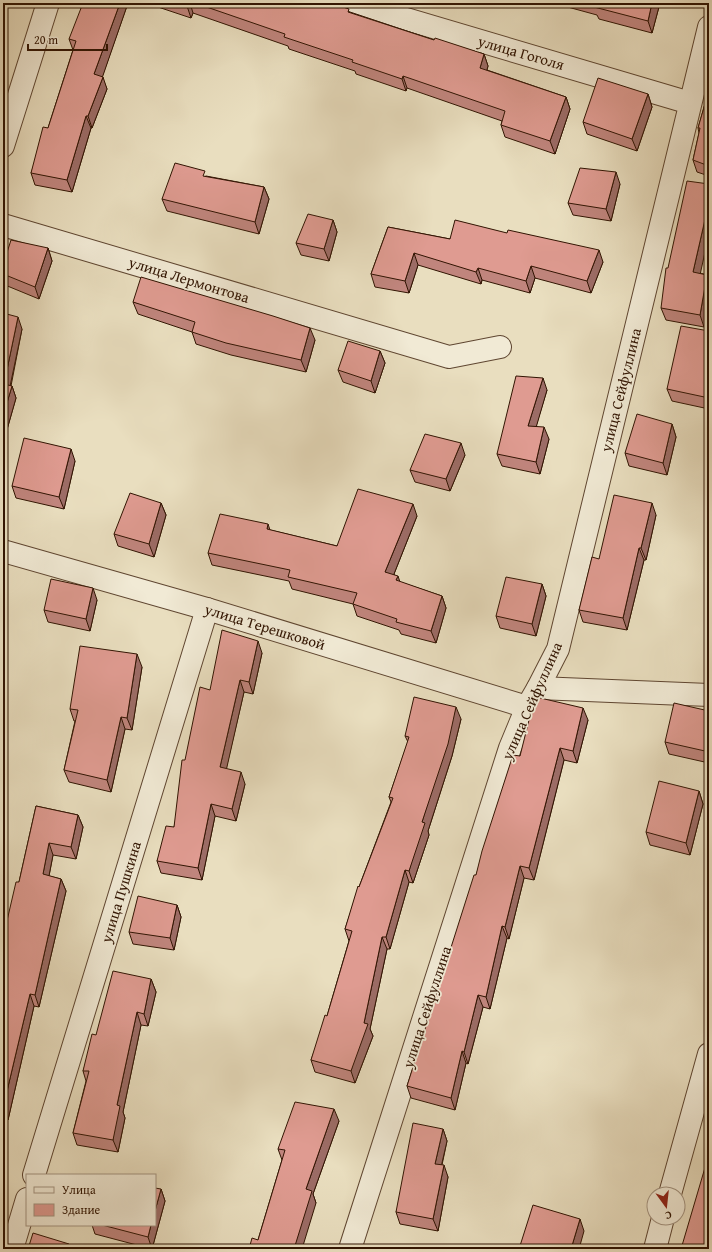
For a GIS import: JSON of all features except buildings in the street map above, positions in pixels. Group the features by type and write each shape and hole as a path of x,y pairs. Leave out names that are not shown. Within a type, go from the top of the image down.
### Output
{"street":[{"path":"3,146 48,3"},
{"name":"улица Гоголя","path":"352,3 690,103"},
{"name":"улица Сейфуллина","path":"350,1249 510,748 527,707 558,649 709,27"},
{"name":"улица Лермонтова","path":"3,225 450,357 500,347"},
{"name":"улица Терешковой","path":"3,551 207,609 527,707"},
{"name":"улица Пушкина","path":"34,1174 207,609"},
{"path":"538,688 709,694"},
{"path":"672,1186 709,1054"},
{"path":"12,1249 26,1202"},
{"path":"655,1249 661,1226"}]}
